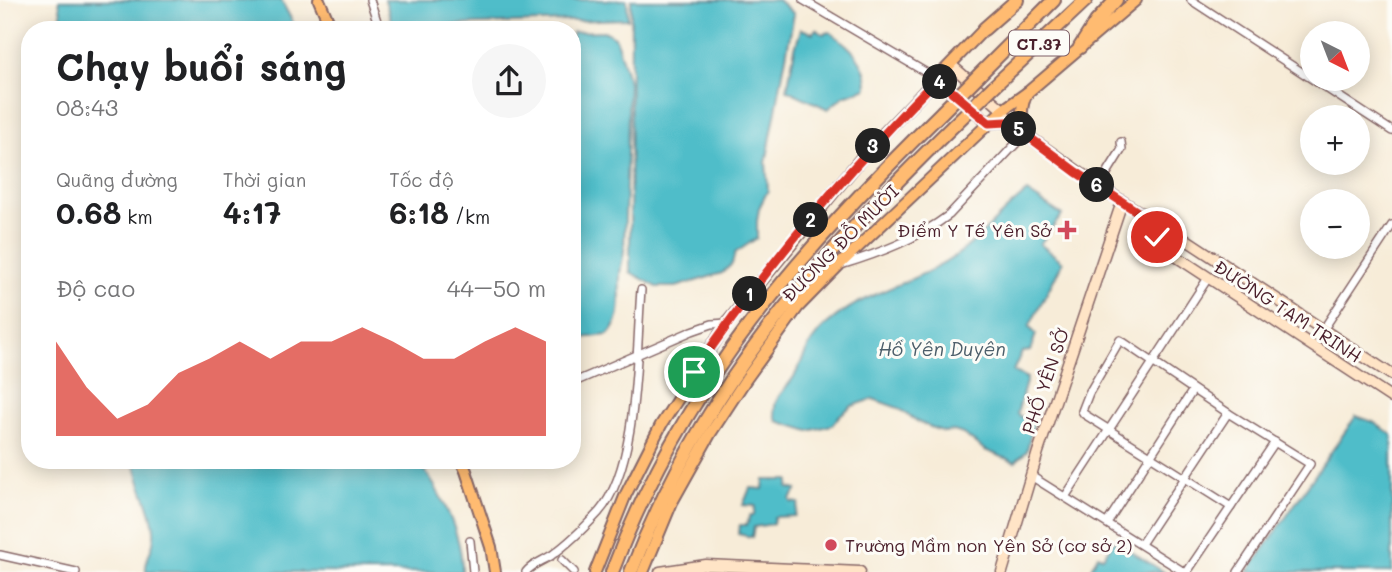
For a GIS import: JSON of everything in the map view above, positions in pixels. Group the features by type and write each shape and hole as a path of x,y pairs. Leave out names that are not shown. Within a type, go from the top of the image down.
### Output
{"highway":[{"path":"984,29 1015,0"},
{"name":"CT.37","path":"612,572 661,462 684,420 727,353 776,289 822,234 1054,0"},
{"name":"CT.37","path":"631,572 677,468 742,362 789,300 835,246 954,125 1086,0"},
{"path":"1080,47 1096,22 1116,0"}],"main road":[{"path":"318,0 328,21"},
{"name":"ĐƯỜNG ĐỖ MƯỜI","path":"643,572 672,502 728,404 798,307 1003,110 1136,0"},
{"name":"ĐƯỜNG ĐỖ MƯỜI","path":"595,572 620,507 661,425 727,323 869,150 984,29"},
{"path":"937,79 989,123 1007,122 1003,110 951,65"},
{"path":"1025,134 1021,122 1022,103 1028,92"},
{"name":"ĐƯỜNG TAM TRINH","path":"1007,122 1122,202 1173,231 1392,375"},
{"name":"PHỐ YÊN SỞ","path":"1002,572 1122,202"},
{"name":"ĐƯỜNG TAM TRINH","path":"1144,216 1162,247 1392,398"},
{"path":"1208,278 1218,262"},
{"path":"465,469 491,547 495,572"},
{"path":"660,572 706,565 860,572"}],"street":[{"path":"370,0 377,21"},
{"path":"803,0 937,79"},
{"path":"1191,0 1392,131"},
{"path":"839,265 909,240 935,226 1025,134"},
{"path":"1099,186 1122,149 1121,142"},
{"path":"1324,330 1392,225"},
{"path":"1065,497 1208,278"},
{"path":"526,572 568,543 608,500 623,464 628,441 641,290"},
{"path":"581,379 692,331 712,324 727,323"},
{"path":"1231,507 1082,411 1089,393 1120,340 1228,413 1309,462 1309,467 1238,572"},
{"path":"1107,523 1193,390"},
{"path":"1141,544 1228,413"},
{"path":"1031,476 1185,572 1275,442"},
{"path":"608,500 620,507"},
{"path":"470,541 473,572"},
{"path":"0,555 76,572"},
{"path":"562,560 574,572"}],"water":[{"path":"59,0 281,0 292,21 62,21"},
{"path":"385,0 627,0 628,19 569,21 391,21"},
{"path":"631,0 778,0 794,14 766,163 768,190 759,208 757,238 735,253 732,264 722,273 676,287 657,287 630,272"},
{"path":"801,29 813,33 816,29 823,34 830,32 844,43 861,63 867,79 867,88 844,96 828,109 787,90"},
{"path":"604,31 615,37 629,82 624,252 620,272 619,314 608,335 581,338 581,32"},
{"name":"Hồ Yên Duyên","path":"1027,192 1062,215 1040,244 1063,262 1029,327 1036,334 1030,351 1022,352 1013,371 1027,378 1017,414 1033,424 1027,451 1015,462 985,450 963,434 944,432 920,423 898,408 873,399 852,406 832,425 809,431 777,421 776,401 795,375 812,341 824,327 856,304 930,271 957,255"},
{"path":"1356,416 1373,422 1392,435 1392,572 1248,572"},
{"path":"136,469 423,469 454,528 462,572 146,572 154,530"},
{"path":"764,480 789,480 788,488 797,490 790,499 791,502 799,503 795,516 774,517 773,524 754,527 752,537 738,534 740,525 747,525 750,515 754,515 755,506 743,505 750,488 763,489"},
{"path":"1114,541 1164,572 1089,572 1098,555 1103,557"}],"place":[{"name":"Điểm Y Tế Yên Sở","path":"1067,230"},
{"name":"Trường Mầm non Yên Sở (cơ sở 2)","path":"831,545"}],"route":[{"path":"694,372 727,323 869,150 937,79 989,123 1007,122 1076,172 1144,216 1157,237"}]}
